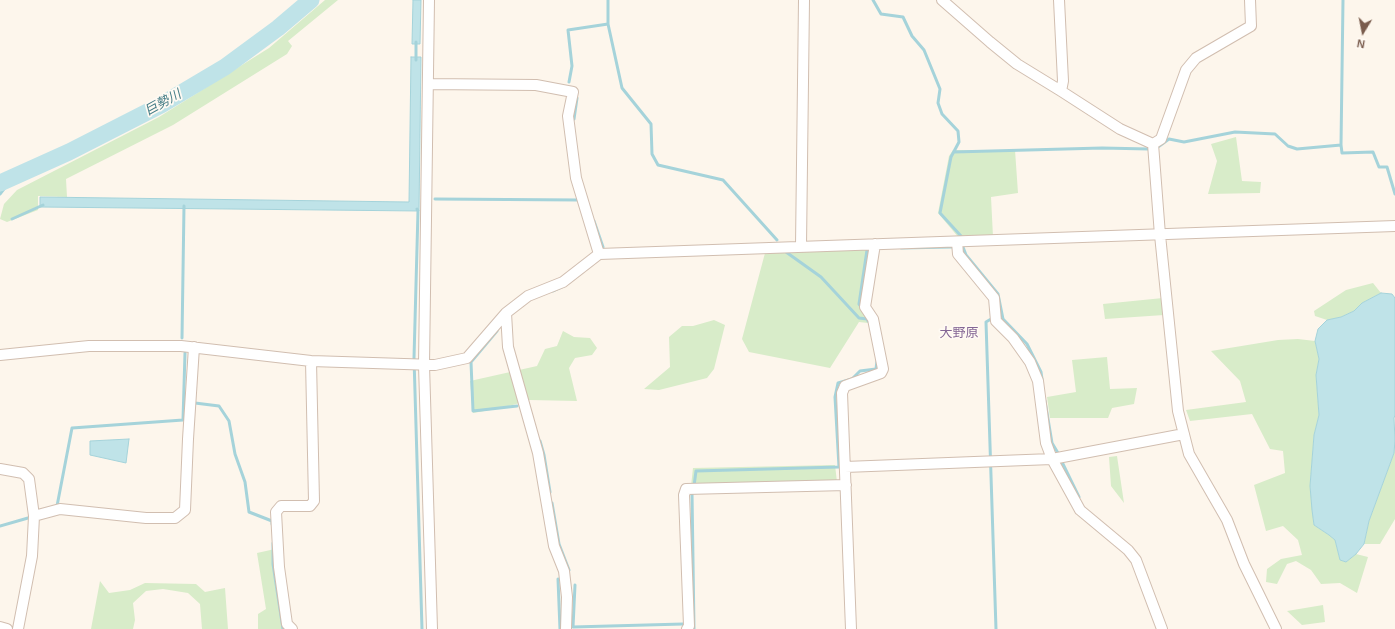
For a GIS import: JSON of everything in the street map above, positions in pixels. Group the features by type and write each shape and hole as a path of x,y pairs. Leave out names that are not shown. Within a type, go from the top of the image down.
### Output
{"street":[{"path":"429,0 424,365 432,629"},
{"path":"801,246 804,0"},
{"path":"942,0 1017,64 1120,130 1153,144"},
{"path":"1059,0 1063,81 1061,91"},
{"path":"1153,144 1162,139 1186,70 1196,58 1251,26 1250,0"},
{"path":"428,84 536,85 573,92 568,116 576,178 599,254"},
{"path":"1153,144 1160,235 1178,411 1189,454 1227,520 1244,564 1276,629"},
{"path":"0,355 89,346 194,347 311,361 435,365 467,358 506,313 528,296 562,282 599,254 1395,226"},
{"path":"958,242 958,254 994,298 996,321 1013,338 1030,362 1038,381 1046,443 1052,459 1080,510 1128,550 1136,560 1162,629"},
{"path":"851,629 842,393 845,386 881,373 883,369 874,319 865,307 876,244"},
{"path":"506,313 508,347 538,453 554,546 564,571 567,597 566,629"},
{"path":"34,516 60,508 146,518 175,518 185,510 194,347"},
{"path":"292,629 287,624 279,567 276,512 281,506 310,506 314,501 311,361"},
{"path":"845,467 1052,459 1184,434"},
{"path":"0,469 23,473 29,479 34,516 32,556 18,629"},
{"path":"687,629 684,495 686,490 846,485"},
{"path":"0,627 7,629"}],"green space":[{"path":"325,0 338,0 288,41 292,46 287,54 173,125 66,179 67,197 38,196 38,210 7,222 0,219 4,204 17,190 159,117 269,48"},
{"path":"1236,137 1242,181 1261,182 1260,193 1208,194 1217,161 1211,144"},
{"path":"953,150 1015,150 1018,193 991,197 993,237 959,238 938,213 949,156"},
{"path":"870,249 862,304 868,323 859,322 830,368 749,352 742,339 765,253"},
{"path":"1373,283 1381,293 1362,303 1354,311 1341,317 1327,320 1315,316 1314,311 1346,290"},
{"path":"1163,298 1164,315 1105,319 1103,304"},
{"path":"714,320 725,325 714,369 707,378 659,390 644,389 670,367 669,337 682,326 693,326"},
{"path":"563,331 574,337 590,338 597,348 592,355 575,358 569,368 577,401 530,400 502,408 473,413 470,381 537,366 545,349 557,346"},
{"path":"1298,339 1315,341 1319,359 1316,375 1319,415 1314,435 1310,486 1314,525 1335,540 1340,560 1346,562 1356,554 1368,557 1357,593 1340,583 1321,584 1311,570 1296,561 1287,564 1277,584 1266,582 1267,569 1281,559 1302,555 1298,540 1283,526 1266,531 1254,485 1285,473 1283,451 1270,449 1252,414 1190,421 1186,410 1246,402 1240,381 1211,351 1278,340"},
{"path":"1107,357 1110,389 1137,388 1134,404 1112,408 1108,418 1050,418 1047,397 1076,392 1072,360"},
{"path":"1395,440 1395,519 1380,544 1364,544 1369,521 1394,453"},
{"path":"1117,456 1124,503 1111,486 1109,457"},
{"path":"835,465 837,482 691,486 693,468"},
{"path":"275,549 285,629 258,629 258,614 266,609 257,553"},
{"path":"100,581 109,593 130,590 145,583 196,584 205,592 225,588 228,629 202,629 200,604 188,593 163,589 146,591 133,603 135,620 133,629 91,629"},
{"path":"1323,605 1325,622 1302,625 1287,611"}],"water":[{"path":"413,0 421,0 420,44 412,44"},
{"path":"411,57 421,57 419,211 40,207 40,197 409,202"},
{"path":"1381,293 1392,294 1395,298 1394,453 1369,521 1364,544 1356,554 1346,562 1340,560 1335,540 1314,525 1310,486 1314,435 1319,415 1316,375 1319,359 1315,341 1318,329 1327,320 1341,317 1354,311 1362,303"},
{"path":"129,439 126,463 90,455 90,441"}],"waterway":[{"name":"巨勢川","path":"0,183 69,152 161,105 225,67 278,28 311,0"},
{"path":"569,82 572,66 568,30 608,24 608,0"},
{"path":"873,0 881,14 903,17 912,36 924,50 940,89 938,103 942,114 958,131 959,142 951,157 940,213 961,236"},
{"path":"1341,145 1343,0"},
{"path":"608,24 622,88 651,124 652,154 658,165 723,180 777,240"},
{"path":"416,42 416,60"},
{"path":"574,119 577,98"},
{"path":"1158,147 1169,139 1184,142 1235,132 1275,134 1288,146 1297,149 1341,145 1342,153 1373,152 1379,167 1387,167 1395,194"},
{"path":"954,152 1102,148 1149,149"},
{"path":"0,194 14,176"},
{"path":"435,199 579,200"},
{"path":"12,219 43,205"},
{"path":"182,338 184,206"},
{"path":"417,209 414,358 422,629"},
{"path":"594,221 603,247"},
{"path":"901,248 952,247"},
{"path":"963,247 966,255 998,294 1003,319 1027,344 1041,372 1042,379"},
{"path":"862,308 859,304 867,250"},
{"path":"786,252 821,277 859,318 867,319 868,321"},
{"path":"553,291 564,286"},
{"path":"991,319 986,322 996,629"},
{"path":"497,331 471,362 473,411 517,406"},
{"path":"56,506 72,428 183,420 185,353"},
{"path":"694,486 696,471 839,467 835,397 838,383 852,379 860,371 876,369 877,361"},
{"path":"1045,401 1052,443 1058,453"},
{"path":"195,403 219,406 229,421 235,454 245,482 249,512 272,521 272,524"},
{"path":"540,441 544,455 550,492"},
{"path":"1062,462 1079,497"},
{"path":"692,493 694,629"},
{"path":"552,503 559,544 569,570"},
{"path":"0,526 28,518"},
{"path":"273,543 273,564 283,629"},
{"path":"558,579 560,629"},
{"path":"575,585 573,627 683,624"}],"district":[{"name":"大野原","path":"959,333"}]}
